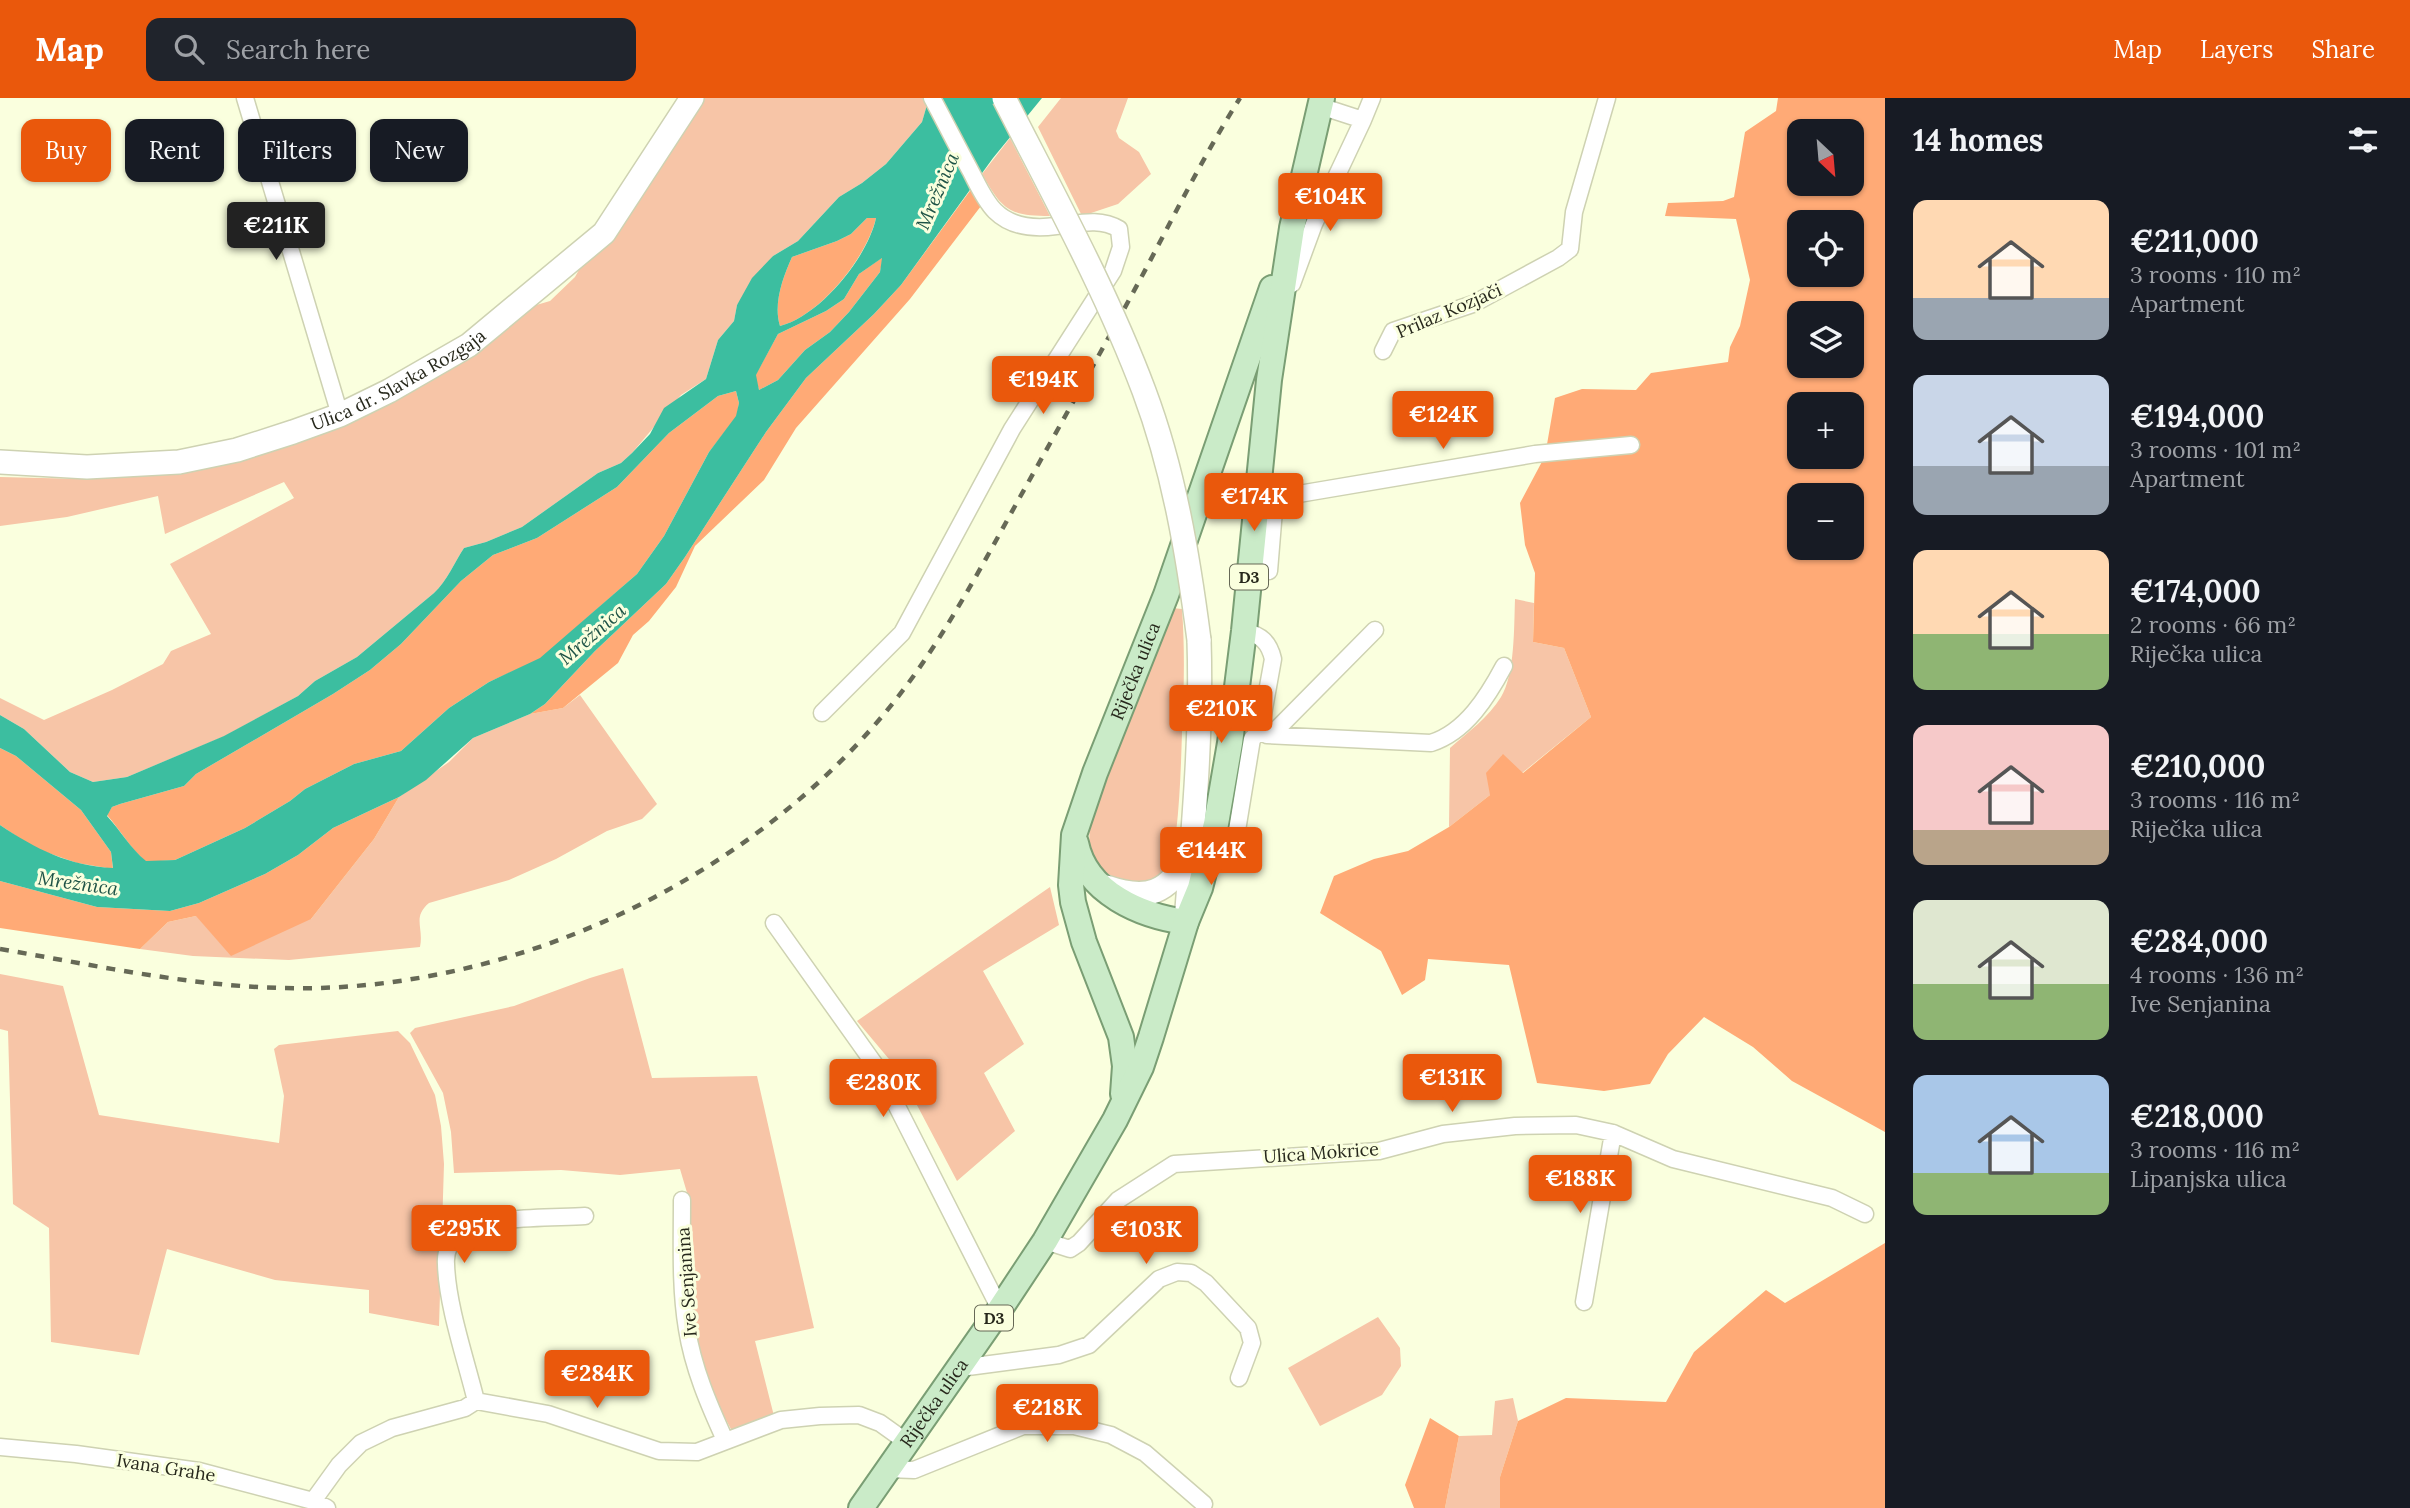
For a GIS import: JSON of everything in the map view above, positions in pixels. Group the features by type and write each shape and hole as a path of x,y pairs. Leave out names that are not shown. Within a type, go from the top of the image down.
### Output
{"main road":[{"name":"Riječka ulica","path":"861,1508 1045,1241 1115,1120 1141,1067 1186,922 1200,888 1216,824 1230,743 1244,631 1266,498 1269,380 1292,228 1321,102"},
{"name":"Riječka ulica","path":"1115,1120 1124,1091 1125,1066 1121,1037 1084,942 1073,902 1071,885 1074,835 1095,773 1155,624 1292,228"},
{"path":"1196,508 1254,400 1269,380"},
{"path":"1074,835 1087,871 1118,900 1132,908 1186,922"}],"street":[{"path":"245,98 340,415"},
{"name":"Ulica dr. Slavka Rozgaja","path":"0,463 87,467 179,462 237,450 340,415 389,391 469,345 604,233 692,98"},
{"path":"822,713 902,633 1012,429 1114,271 1121,247 1118,229 1109,223 1028,227 1012,223 996,212 983,194 932,98"},
{"path":"1004,98 1092,272 1144,392 1167,463 1181,522 1199,640 1200,722 1186,922"},
{"name":"Riječka ulica","path":"1276,337 1314,224 1372,98"},
{"name":"Prilaz Kozjači","path":"1383,351 1393,331 1473,304 1558,258 1570,248 1574,212 1607,98"},
{"name":"Riječka ulica","path":"1321,102 1363,120"},
{"path":"1269,571 1266,498 1521,456 1631,445"},
{"path":"1232,861 1252,739 1265,733 1374,630"},
{"path":"1244,631 1263,638 1273,659 1265,733"},
{"path":"1265,733 1431,743 1463,723 1489,695 1504,666"},
{"path":"1103,887 1130,894 1154,892 1173,880 1192,849"},
{"path":"774,923 878,1069 1000,1309"},
{"name":"Ulica Mokrice","path":"1045,1241 1070,1248 1079,1244 1118,1200 1174,1164 1378,1151 1443,1134 1515,1126 1576,1125 1613,1133 1673,1159 1832,1199 1865,1214"},
{"path":"1584,1303 1613,1133"},
{"name":"Ive Senjanina","path":"682,1200 687,1330 703,1389 726,1440"},
{"path":"476,1401 455,1318 445,1262 448,1247 460,1232 483,1223 585,1216"},
{"path":"960,1368 1059,1355 1089,1345 1159,1279 1177,1272 1191,1273 1206,1283 1248,1328 1252,1343 1239,1378"},
{"path":"320,1505 339,1465 361,1443 393,1428 465,1408 476,1401 548,1414 659,1451 697,1452 781,1420 820,1416 859,1415 880,1423 908,1443"},
{"path":"888,1469 914,1470 1023,1426 1074,1426 1111,1434 1145,1453 1204,1504"},
{"name":"Ivana Grahe","path":"0,1447 76,1454 199,1471 320,1505"}],"shaded area":[{"path":"704,98 924,98 927,105 922,122 886,164 839,197 798,241 773,256 737,305 734,321 718,340 706,379 681,395 632,453 621,463 598,473 522,527 464,548 434,593 357,657 315,681 298,696 225,736 127,777 93,782 70,772 24,729 0,715 0,698 44,720 163,664 171,651 211,634 170,564 294,498 284,482 165,534 158,496 67,517 0,526 0,477 82,479 167,474 277,446 533,306 550,301 575,277 590,250 629,207"},
{"path":"1061,98 1128,98 1116,131 1119,138 1139,152 1151,174 1118,204 1082,216 1038,127"},
{"path":"1778,98 1885,98 1885,1132 1792,1081 1753,1047 1704,1017 1668,1054 1650,1084 1604,1091 1537,1083 1509,965 1428,959 1425,980 1402,995 1381,951 1320,913 1334,876 1374,859 1408,851 1449,827 1490,795 1486,773 1503,754 1523,773 1591,717 1564,648 1533,642 1535,573 1525,545 1520,503 1545,456 1555,398 1582,389 1636,390 1651,373 1728,362 1730,347 1740,326 1750,280 1736,219 1665,216 1668,203 1723,201 1734,197 1745,132 1776,111"},
{"path":"1010,138 1050,216 1024,214 1008,208 1001,203 982,174"},
{"path":"972,188 981,206 910,299 796,428 764,480 695,546 676,587 649,621 633,635 618,663 563,708 530,714 545,704 595,651 666,584 766,432 806,378 901,285"},
{"path":"867,218 876,218 871,233 863,250 840,283 811,310 780,326 778,300 792,257 851,234"},
{"path":"883,257 880,272 849,312 830,332 805,350 778,380 759,390 755,376 778,334 826,311 844,299 859,274"},
{"path":"736,391 739,403 737,416 709,452 664,536 637,574 540,659 489,682 449,708 401,751 354,764 305,789 245,828 175,860 146,862 107,815 112,807 184,786 196,774 370,670 401,644 461,581 493,555 537,538 617,487 669,433 718,396"},
{"path":"1515,599 1534,603 1533,642 1564,648 1591,717 1522,773 1502,755 1490,795 1449,827 1450,748 1490,711 1506,688 1513,650"},
{"path":"1172,608 1182,609 1184,655 1180,782 1173,857 1168,869 1154,880 1125,883 1107,877 1097,867 1091,850 1090,826"},
{"path":"580,695 657,804 642,819 607,831 556,859 509,880 429,903 421,913 420,947 289,960 193,956 140,949 168,922 196,916 311,919 374,839 399,797 449,762 473,738 530,714 563,708"},
{"path":"0,748 16,756 81,810 111,852 113,869 77,863 34,848 0,825"},
{"path":"399,797 374,839 311,919 231,956 196,916 168,922 140,949 0,928 0,881 97,907 170,911 199,903 265,874 298,855 333,828"},
{"path":"1050,887 1059,925 983,971 1024,1044 984,1073 1015,1131 957,1181 899,1071 857,1021"},
{"path":"623,968 652,1078 757,1076 814,1328 755,1341 774,1416 732,1431 707,1385 688,1305 688,1196 680,1169 620,1175 561,1170 454,1173 451,1132 443,1093 410,1033 415,1028 514,1006"},
{"path":"0,974 63,986 99,1115 279,1143 284,1096 274,1049 279,1045 398,1031 410,1043 435,1095 441,1126 444,1164 439,1326 369,1313 369,1290 275,1280 167,1249 139,1355 51,1342 49,1228 13,1204 8,1031 0,1029"},
{"path":"1885,1243 1885,1508 1500,1508 1500,1477 1518,1421 1566,1398 1666,1402 1694,1352 1766,1290 1785,1303"},
{"path":"1378,1317 1400,1348 1401,1366 1382,1395 1320,1426 1288,1368"},
{"path":"1513,1398 1518,1421 1500,1477 1500,1508 1445,1508 1459,1436 1492,1435 1495,1401"},
{"path":"1430,1418 1459,1436 1445,1508 1414,1508 1405,1485"}],"water":[{"name":"Mrežnica","path":"929,98 1042,98 993,158 901,285 806,378 766,432 666,584 595,651 545,704 530,714 473,738 426,780 399,797 333,828 298,855 265,874 199,903 170,911 97,907 0,881 0,825 27,842 67,860 113,868 111,852 81,810 16,756 0,748 0,715 24,729 70,772 93,782 127,777 224,736 298,696 315,681 357,657 434,593 464,548 522,527 598,473 621,463 632,453 650,434 664,408 706,379 718,340 734,321 737,305 752,278 773,256 798,241 839,197 886,164 922,122","holes":["867,218 876,218 853,267 826,298 795,320 780,326 778,300 792,257 851,234","882,258 880,272 849,312 830,332 805,350 778,380 759,390 756,375 778,334 826,311 844,299 859,274","736,391 739,403 736,416 709,452 664,536 637,574 540,658 489,682 449,708 401,751 354,764 305,789 245,828 175,860 146,861 107,816 112,807 184,786 196,774 370,670 401,644 461,581 493,555 537,538 617,487 669,433 718,396"]}],"railway":[{"path":"0,949 119,970 238,986 318,988 406,980 493,961 578,932 661,894 738,847 809,791 872,728 926,658 986,558 1240,98"}]}
